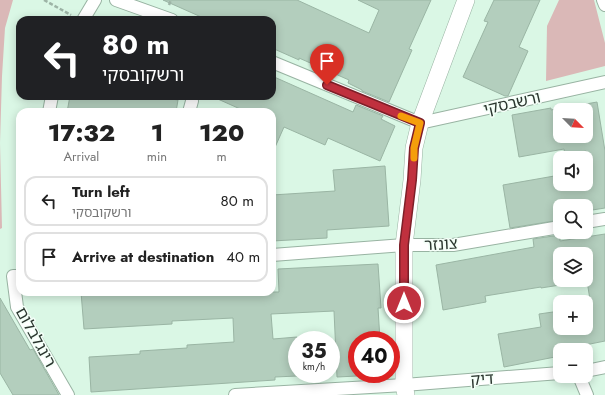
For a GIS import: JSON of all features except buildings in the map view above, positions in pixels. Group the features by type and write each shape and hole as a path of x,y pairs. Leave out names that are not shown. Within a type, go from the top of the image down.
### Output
{"street":[{"path":"81,16 95,0"},
{"path":"116,0 161,16"},
{"path":"405,390 404,245 412,180 414,148 420,123 466,0"},
{"path":"604,0 605,5"},
{"path":"276,64 420,123"},
{"name":"ורשבסקי","path":"420,123 605,82"},
{"path":"593,221 605,219"},
{"name":"צונזר","path":"276,255 404,245 454,245 553,227"},
{"name":"רינגלבלום","path":"17,296 17,307 68,395"},
{"path":"593,370 605,367"},
{"name":"דיק","path":"235,395 405,390 553,375"},
{"path":"582,383 588,395"}],"path":[{"path":"44,0 75,16"}],"shaded area":[{"path":"0,0 13,0 5,28 0,143"},
{"path":"559,0 594,0 605,43 605,66 546,81 547,26"},
{"path":"0,143 2,228 0,229"}],"slow traffic":[{"path":"401,116 420,123 414,148 414,158"}],"route":[{"path":"327,85 420,123 414,148 412,180 404,245 404,303"}]}
